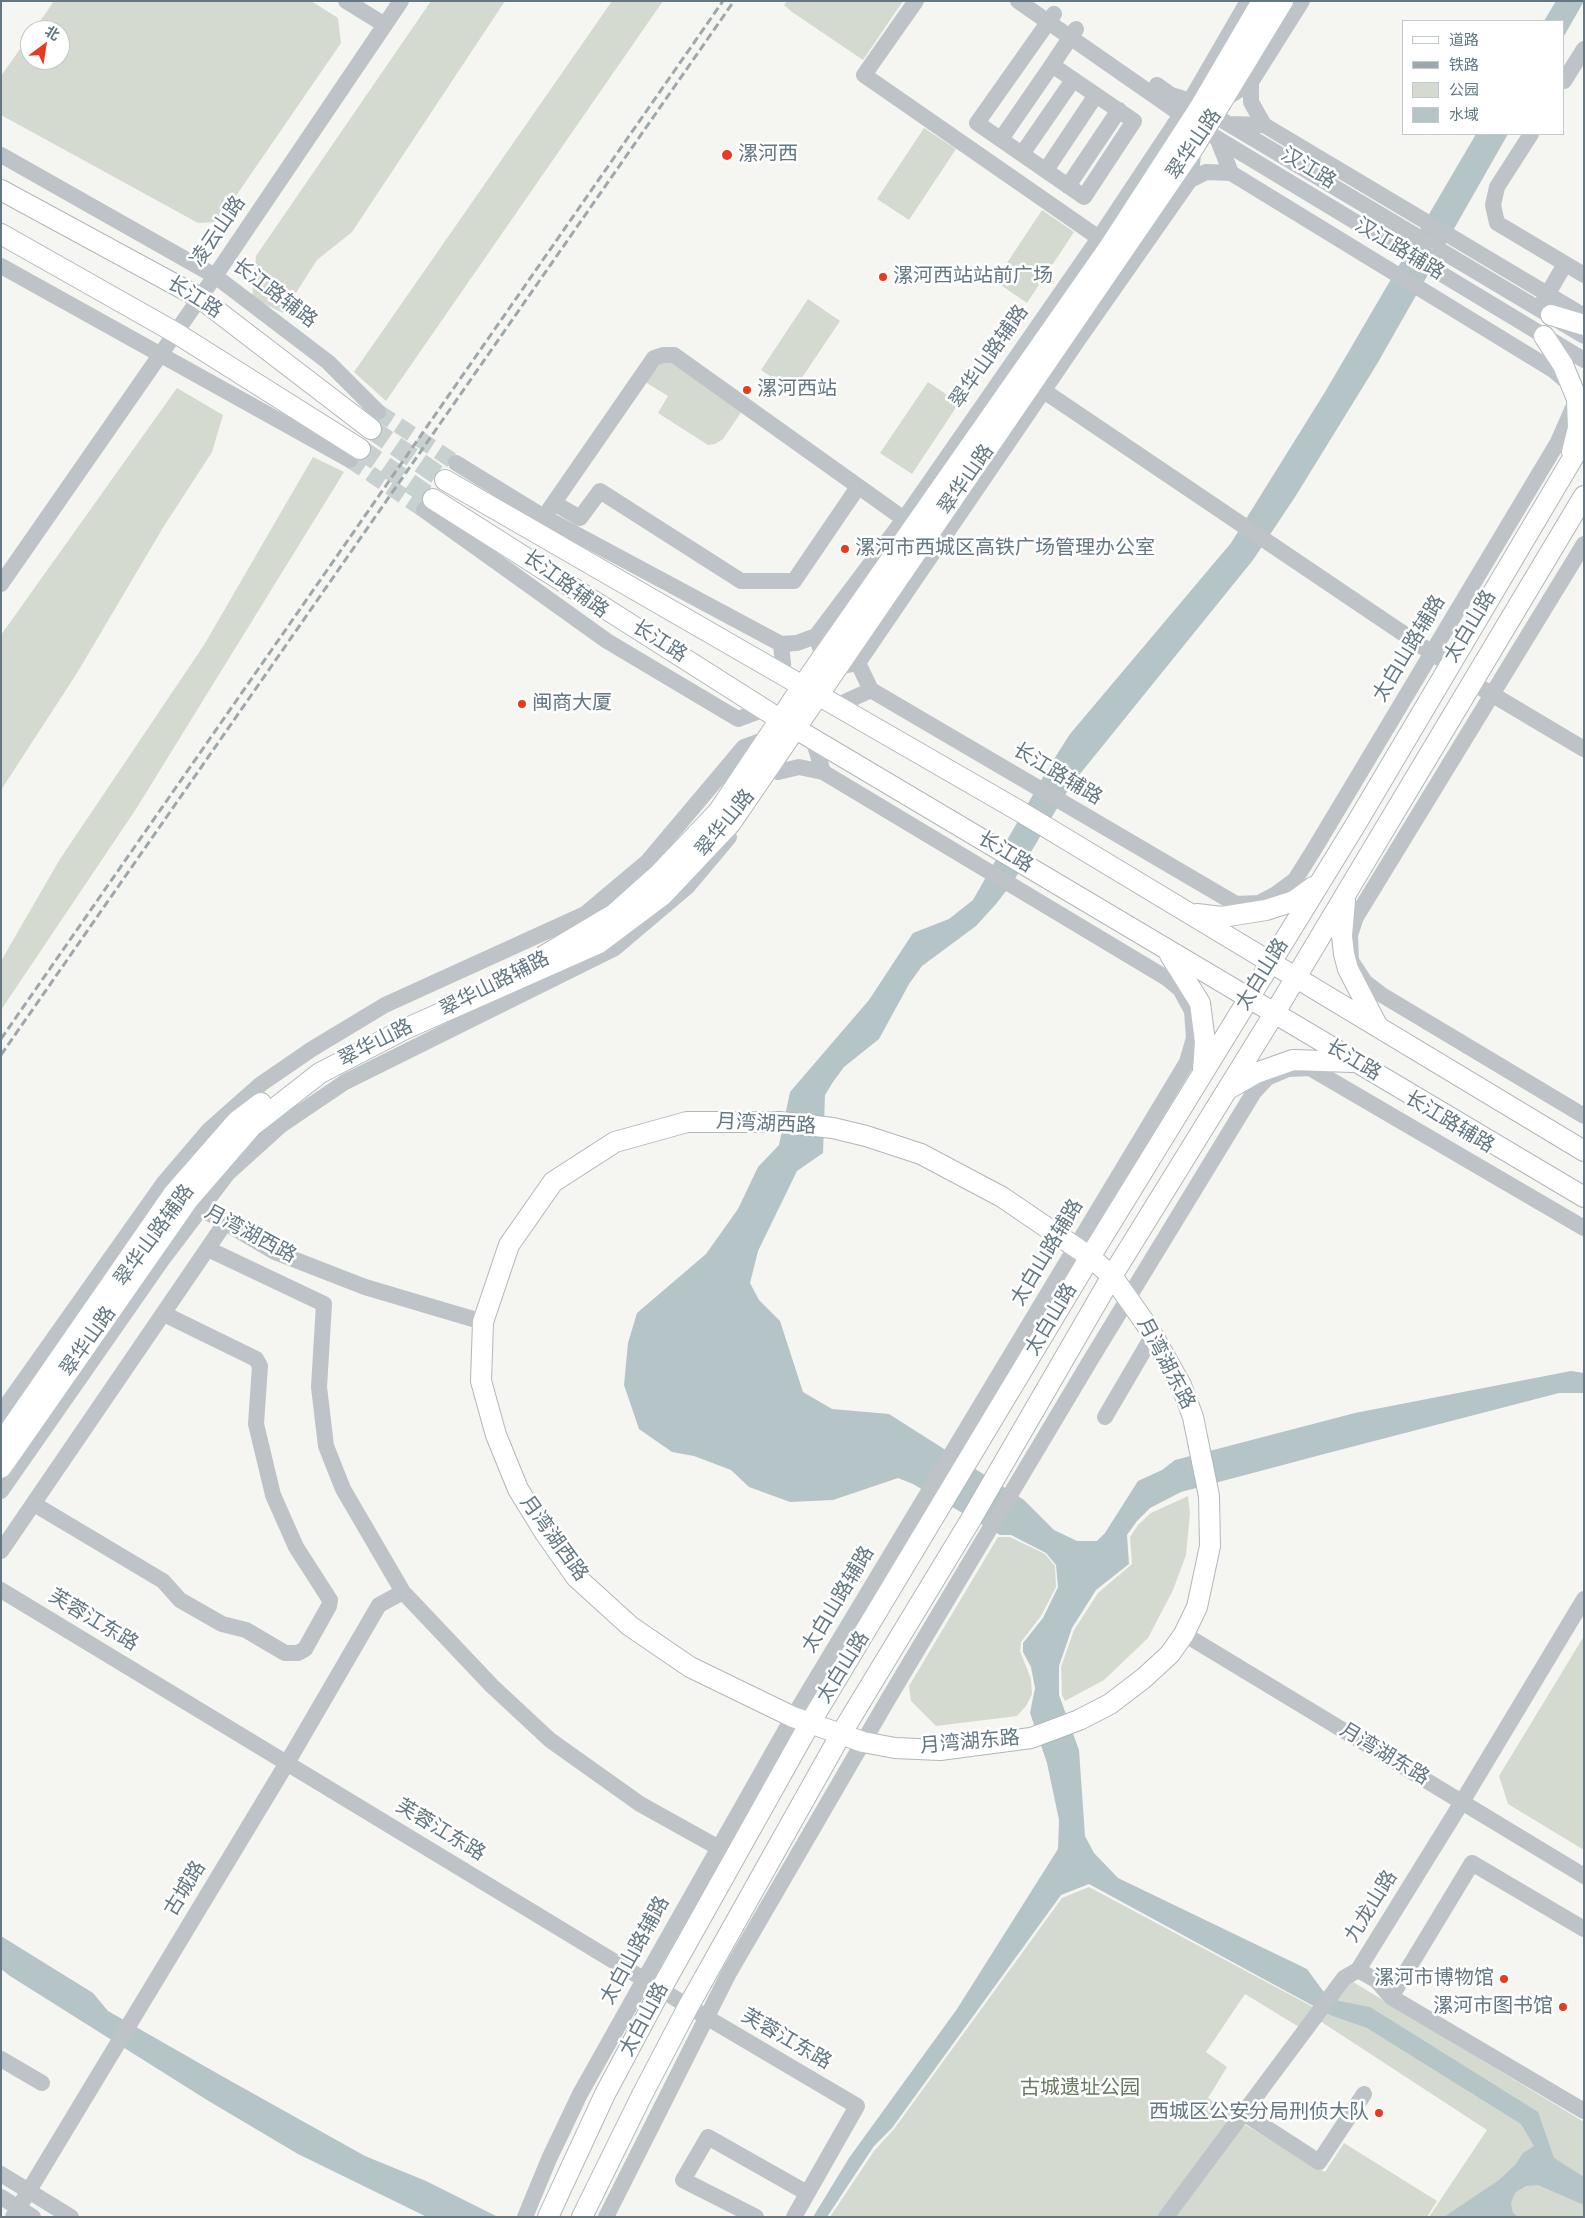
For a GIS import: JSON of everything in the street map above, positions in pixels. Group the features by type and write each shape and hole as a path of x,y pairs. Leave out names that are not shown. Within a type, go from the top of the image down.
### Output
{"main road":[{"name":"翠华山路","path":"1,1443 238,1121 311,1065 400,1020 548,953 614,914 659,874 718,812 775,744 831,662 1038,387 1202,123 1262,1"},
{"name":"翠华山路","path":"831,662 1110,246 1202,123 1226,99 1283,1"},
{"name":"长江路","path":"1,190 200,298 374,420"},
{"name":"长江路","path":"1,234 176,332 355,454"},
{"path":"1545,312 1584,325"},
{"path":"1544,336 1563,365 1575,393 1578,428 1570,461"},
{"name":"太白山路","path":"548,2217 605,2094 652,1985 802,1720 1083,1252 1203,1073 1321,881 1441,659 1584,439"},
{"name":"长江路","path":"444,480 1050,828 1584,1150"},
{"name":"太白山路","path":"582,2217 688,2007 841,1734 970,1521 1112,1276 1296,978 1584,496"},
{"name":"长江路","path":"428,504 1027,867 1584,1197"},
{"path":"1190,913 1222,917 1266,910 1294,901 1321,881"},
{"path":"1346,895 1342,936 1344,954 1348,969 1378,1027"},
{"path":"1166,950 1200,1003 1205,1042 1203,1073"},
{"path":"1228,1090 1256,1073 1293,1060 1355,1063"},
{"name":"月湾湖西路","path":"841,1734 802,1720 690,1667 630,1626 576,1576 545,1533 518,1489 496,1436 481,1381 483,1322 509,1245 553,1182 614,1142 687,1122 779,1122 834,1128 921,1154 1002,1197 1083,1252 1112,1276"},
{"name":"翠华山路","path":"1,1468 182,1197"},
{"name":"月湾湖东路","path":"841,1734 863,1742 895,1748 940,1750 1031,1738 1080,1720 1110,1704 1144,1678 1170,1654 1184,1634 1197,1607 1210,1546 1210,1496 1200,1443 1181,1385 1153,1335 1112,1276"}],"street":[{"path":"346,1 385,24"},
{"name":"凌云山路","path":"1,584 200,298 401,1"},
{"path":"916,1 864,75 1099,238"},
{"name":"汉江路","path":"1018,1 1051,18 1073,33 1166,103 1412,232 1584,336"},
{"name":"汉江路","path":"1036,1 1051,18"},
{"name":"翠华山路辅路","path":"858,662 1038,387 1190,180 1202,123 1248,1"},
{"path":"1226,99 1251,82 1302,1"},
{"path":"1051,18 977,123 1084,197 1134,121 1052,65"},
{"path":"1001,139 1073,33"},
{"path":"1565,79 1584,49"},
{"path":"1022,154 1073,80"},
{"path":"1251,82 1251,102 1264,125"},
{"path":"1046,170 1096,95"},
{"path":"1202,123 1231,173"},
{"name":"汉江路","path":"1202,123 1401,249 1584,360"},
{"name":"翠华山路辅路","path":"816,636 904,519 1099,238 1202,123"},
{"name":"汉江路辅路","path":"1202,123 1264,125 1584,316"},
{"path":"1530,135 1497,187 1492,205 1498,223 1584,274"},
{"name":"长江路辅路","path":"1,155 215,276 328,362 374,420"},
{"path":"1190,180 1206,172 1231,173"},
{"name":"汉江路辅路","path":"1231,173 1553,370 1575,393"},
{"path":"1545,312 1548,294 1565,264"},
{"path":"1,266 161,354 355,454"},
{"path":"544,517 654,358 663,355 674,355 904,519"},
{"path":"1038,387 1441,659"},
{"name":"太白山路辅路","path":"1259,903 1276,894 1295,880 1441,659 1558,442 1575,393"},
{"path":"456,463 544,517 781,644 797,643 816,636 831,662 858,662 871,690 836,706"},
{"path":"554,502 580,518 600,492 741,581 794,581 858,487"},
{"name":"长江路辅路","path":"428,504 607,641 738,719"},
{"path":"1584,544 1356,917 1350,935 1351,961 1365,982 1382,995 1584,1116"},
{"path":"781,644 784,674"},
{"path":"1472,682 1584,749"},
{"name":"长江路辅路","path":"871,690 1236,904 1259,903"},
{"path":"775,744 744,747 738,719 789,724 823,772"},
{"name":"翠华山路辅路","path":"1,1413 182,1197 228,1173 280,1126 346,1082 614,948 688,887 725,843 778,772 775,744"},
{"name":"翠华山路辅路","path":"1,1491 182,1197 209,1130 261,1084 312,1049 385,1006 585,914 648,861 744,747"},
{"path":"778,772 799,767 823,772"},
{"name":"太白山路辅路","path":"823,772 1168,979 1180,989 1192,1012 1194,1038 1187,1062 1083,1252"},
{"name":"长江路辅路","path":"1128,1298 1254,1092 1266,1078 1288,1069 1310,1068 1327,1076 1584,1228"},
{"name":"月湾湖西路","path":"182,1197 275,1252 365,1288 483,1322"},
{"path":"1,1551 225,1223"},
{"path":"208,1249 324,1304 319,1387 326,1446 344,1489 403,1592 492,1686 550,1740 640,1804 719,1848"},
{"path":"606,2217 728,1973 863,1742 1128,1298"},
{"path":"34,1504 163,1581 180,1600 222,1624 246,1630 286,1653 298,1653 305,1649 329,1606 330,1600 296,1547 273,1495 256,1424 260,1366 256,1359 164,1314"},
{"path":"1105,1417 1153,1335"},
{"name":"芙蓉江东路","path":"1,1590 688,2007 857,2106 808,2193"},
{"name":"古城路","path":"16,2212 287,1763 379,1605 403,1592"},
{"name":"九龙山路","path":"1166,2217 1245,2114 1310,2022 1351,1974 1462,1802 1584,1599"},
{"name":"月湾湖东路","path":"1184,1634 1584,1876"},
{"name":"太白山路辅路","path":"525,2217 549,2159 580,2094 652,1985 719,1848 802,1720"},
{"path":"1391,1997 1472,1863 1584,1929"},
{"path":"1351,1974 1376,1980 1391,1997 1584,2111"},
{"path":"1,2059 42,2083"},
{"path":"1245,2114 1319,2162 1364,2094"},
{"path":"756,2217 683,2180 708,2137 808,2193 794,2217"},
{"path":"1,2174 71,2217"},
{"path":"1,2197 16,2212 33,2217"}],"green space":[{"path":"54,1 311,1 338,18 341,43 218,222 198,223 1,115 1,76 20,49 20,70 70,70 70,20 41,20"},
{"path":"431,1 505,1 352,232 317,260 283,313 252,298 256,256"},
{"path":"612,1 663,1 386,401 354,372"},
{"path":"787,1 903,1 863,60 792,12 784,5"},
{"path":"924,128 956,149 909,220 877,199"},
{"path":"1042,210 1074,232 1027,303 995,281"},
{"path":"808,299 840,321 793,391 761,370"},
{"path":"671,358 744,408 723,439 715,444 708,445 658,413 668,396 645,382 657,362"},
{"path":"928,382 959,403 912,474 880,453"},
{"path":"177,388 223,415 212,452 164,526 77,673 1,790 1,635"},
{"path":"313,457 344,472 136,809 1,1010 1,961 60,859 204,645"},
{"path":"1188,1496 1190,1513 1186,1555 1173,1590 1148,1638 1104,1680 1065,1701 1062,1695 1061,1667 1074,1630 1098,1593 1132,1564 1130,1537 1138,1525 1151,1513"},
{"path":"998,1537 1010,1537 1045,1554 1055,1566 1056,1587 1041,1616 1021,1642 1020,1651 1031,1679 1032,1694 1026,1706 1017,1716 936,1726 911,1701 909,1686"},
{"path":"1584,1636 1584,1850 1508,1804 1499,1776"},
{"name":"古城遗址公园","path":"1089,1887 1313,2007 1299,2027 1245,1994 1206,2052 1227,2067 1208,2098 1244,2124 1325,2172 1344,2143 1437,2201 1427,2217 830,2217 874,2151 894,2129 1062,1898"},
{"path":"1350,1980 1584,2122 1584,2217 1429,2217 1487,2130 1320,2021"}],"water":[{"path":"1556,1 1584,1 1565,34 1565,20 1545,20"},
{"path":"1475,135 1507,135 1377,364 1295,497 1253,560 1071,785 1013,882 996,904 976,926 922,966 909,984 879,1039 844,1067 833,1082 825,1095 823,1153 797,1171 758,1251 750,1283 759,1300 780,1321 803,1392 832,1409 889,1414 1024,1500 1054,1530 1077,1541 1097,1541 1105,1533 1138,1481 1162,1470 1175,1460 1355,1413 1571,1371 1584,1373 1584,1393 1559,1393 1328,1453 1181,1492 1150,1508 1127,1535 1129,1564 1096,1590 1072,1628 1059,1666 1059,1695 1079,1750 1085,1836 1094,1853 1118,1878 1307,1969 1323,1991 1339,2001 1370,2007 1538,2112 1554,2158 1584,2177 1584,2205 1538,2185 1526,2186 1516,2192 1511,2204 1513,2213 1518,2217 1444,2217 1499,2180 1515,2165 1523,2153 1534,2146 1521,2124 1367,2028 1330,2015 1089,1884 1061,1895 892,2128 874,2146 827,2217 813,2217 849,2158 957,2009 1058,1849 1059,1820 1047,1763 1030,1713 1035,1688 1031,1667 1023,1652 1023,1643 1043,1618 1058,1587 1056,1565 1046,1553 1011,1535 1000,1535 913,1484 898,1478 833,1500 790,1502 749,1487 731,1470 694,1456 672,1452 639,1429 624,1385 628,1343 637,1313 706,1254 738,1209 758,1167 779,1145 790,1092 869,1000 913,933 949,919 973,900 1047,770 1070,734 1231,543 1325,392"},
{"path":"1,1936 93,1993 108,2011 220,2075 365,2156 426,2181 498,2217 427,2217 298,2154 207,2100 10,1976 1,1969"}],"tunnel":[{"path":"378,412 456,463"},
{"path":"371,429 445,480"},
{"path":"360,449 433,499"},
{"path":"350,460 424,510"}],"railway":[{"path":"1,1039 723,1"},
{"path":"1,1055 734,1"}],"place":[{"name":"漯河西","path":"727,155"},
{"name":"漯河西站站前广场","path":"883,277"},
{"name":"漯河西站","path":"747,390"},
{"name":"漯河市西城区高铁广场管理办公室","path":"845,549"},
{"name":"闽商大厦","path":"522,704"},
{"name":"漯河市博物馆","path":"1504,1979"},
{"name":"漯河市图书馆","path":"1563,2007"},
{"name":"西城区公安分局刑侦大队","path":"1379,2113"}]}
